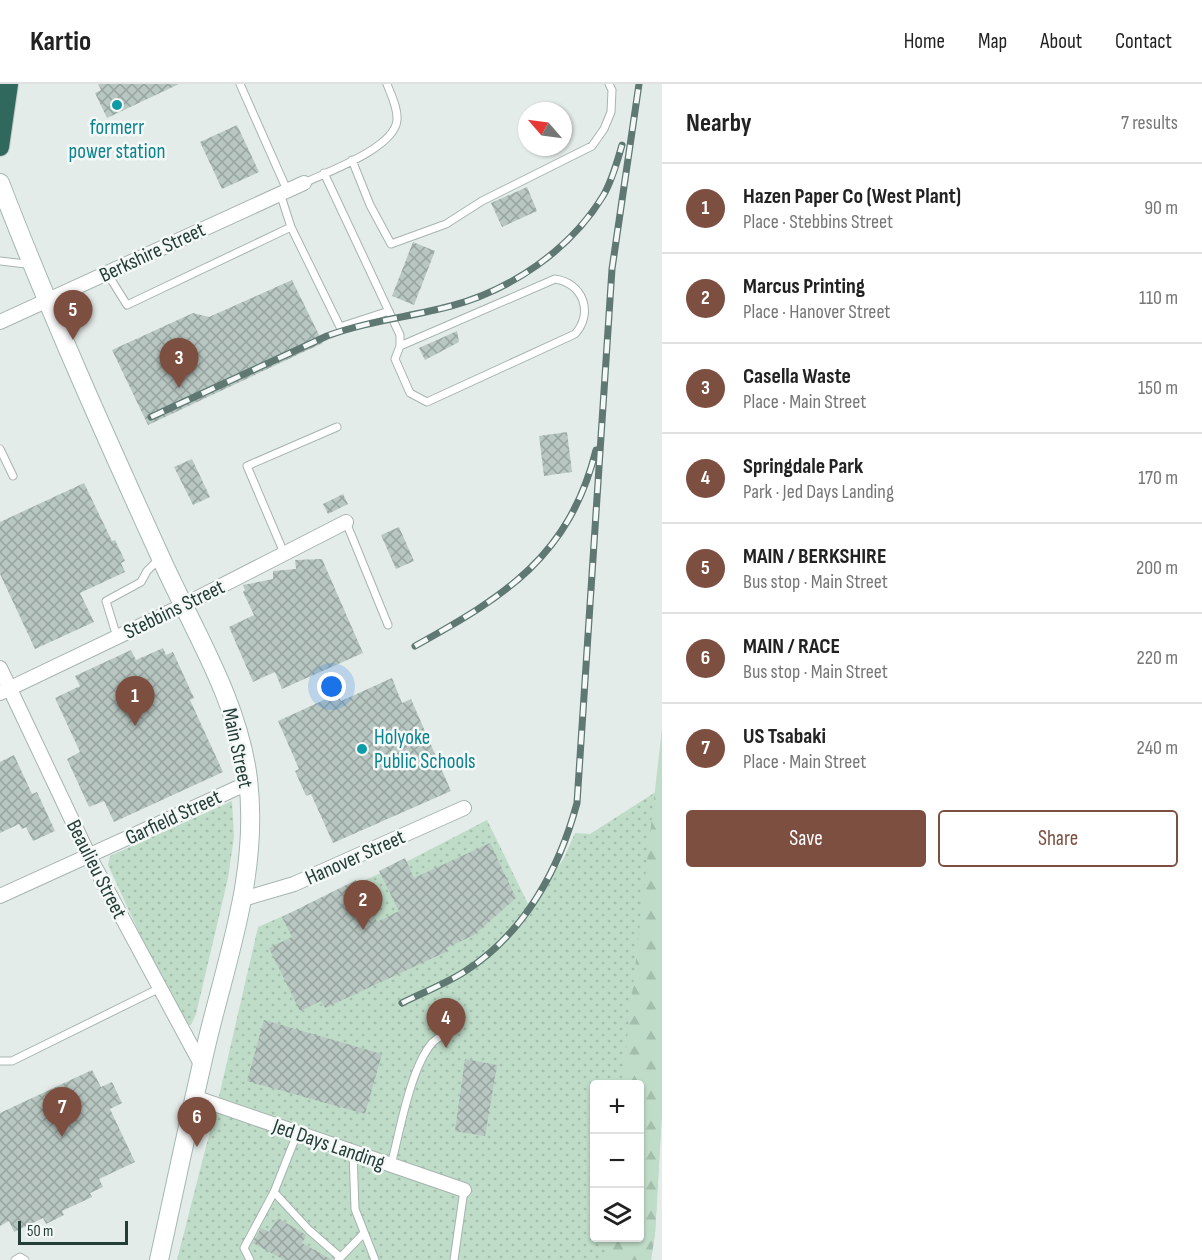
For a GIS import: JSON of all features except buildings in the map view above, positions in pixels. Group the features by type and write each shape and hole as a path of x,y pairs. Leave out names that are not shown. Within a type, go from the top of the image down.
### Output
{"highway":[{"path":"0,147 9,84"}],"main road":[{"name":"Main Street","path":"0,183 46,301 160,558 227,697 248,783 249,870 194,1097 159,1260"},
{"name":"Main Street","path":"0,216 46,301"}],"street":[{"name":"Berkshire Street","path":"0,322 304,183"},
{"name":"Stebbins Street","path":"5,691 182,606 346,522"},
{"name":"Beaulieu Street","path":"0,668 5,691 88,856 202,1066"},
{"name":"Garfield Street","path":"0,896 248,783"},
{"name":"Hanover Street","path":"243,899 294,884 464,808"},
{"name":"Jed Days Landing","path":"194,1097 464,1191"}],"lane":[{"path":"240,84 284,192 291,227 340,327 388,311"},
{"path":"304,183 352,160 392,135 397,120 387,84"},
{"path":"352,160 370,205 391,244 446,225 482,201 592,146 604,129 611,111 612,90 609,84"},
{"path":"324,173 400,335 400,346 395,359 404,381 410,393 427,402 575,334 584,320 584,304 573,286 555,279 400,346"},
{"path":"107,273 127,305 291,227"},
{"path":"0,261 26,264"},
{"path":"284,553 247,466 337,427"},
{"path":"0,449 13,476"},
{"path":"346,522 388,625"},
{"path":"117,637 106,601 141,582 147,571 160,558"},
{"path":"0,1060 12,1061 160,988"},
{"path":"391,1165 410,1090 432,1043 447,1031"},
{"path":"250,1260 244,1248 274,1192 297,1134"},
{"path":"353,1152 355,1209 375,1260"},
{"path":"454,1260 464,1191"},
{"path":"274,1192 339,1258 364,1233"},
{"path":"15,1260 20,1257 25,1260"}],"green space":[{"path":"662,728 662,1112 655,1234 651,1260 604,1260 606,1242 644,1242 644,1080 622,1080"},
{"path":"662,788 662,1112 655,1234 651,1260 177,1260 220,1092 258,927 406,862 487,820 528,904 563,860 575,833 590,834"},
{"path":"232,801 234,837 228,878 196,1014 191,1025 182,1025 108,865 110,856"}],"railway":[{"path":"402,1003 464,972 504,939 521,919 549,876 577,803 612,269 639,84"},
{"path":"151,417 327,336 451,306 495,290 517,278 556,250 589,216 609,184 622,145"},
{"path":"415,646 448,628 505,590 551,546 569,519 584,487 596,450"}],"place":[{"name":"formerr power station","path":"117,105"},
{"name":"MAIN / BERKSHIRE","path":"73,340"},
{"name":"Casella Waste","path":"179,388"},
{"name":"Hazen Paper Co (West Plant)","path":"135,726"},
{"name":"Holyoke Public Schools","path":"362,749"},
{"name":"Marcus Printing","path":"363,930"},
{"name":"Springdale Park","path":"446,1048"},
{"name":"US Tsabaki","path":"62,1137"},
{"name":"MAIN / RACE","path":"197,1147"}]}
